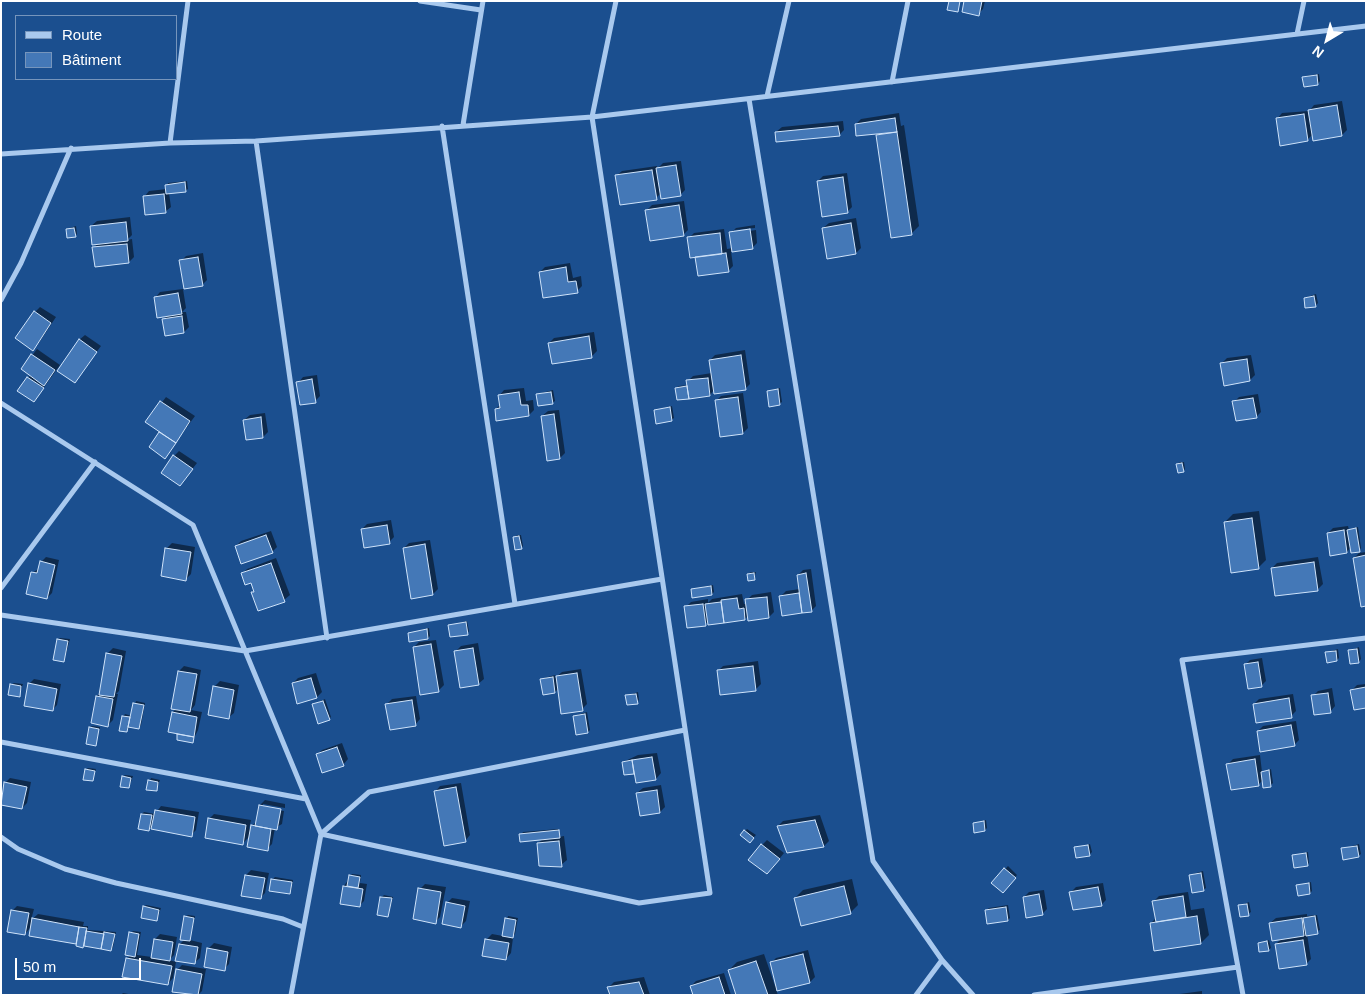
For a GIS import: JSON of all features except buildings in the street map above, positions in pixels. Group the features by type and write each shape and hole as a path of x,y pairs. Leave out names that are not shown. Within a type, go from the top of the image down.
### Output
{"street":[{"path":"178,80 188,1"},
{"path":"420,1 481,10"},
{"path":"464,125 483,1"},
{"path":"321,834 639,903 710,893 592,117 616,1"},
{"path":"767,96 789,1"},
{"path":"892,82 908,1"},
{"path":"1297,34 1304,1"},
{"path":"1,154 170,143 256,141 442,126 592,117 1366,26"},
{"path":"170,143 178,80"},
{"path":"749,99 873,861 942,960 974,995"},
{"path":"442,126 515,604"},
{"path":"256,141 327,638"},
{"path":"1,300 21,263 72,148"},
{"path":"1,403 193,525 321,834 291,995"},
{"path":"1,588 95,462"},
{"path":"1,615 245,651 662,578"},
{"path":"1244,995 1182,660 1366,638"},
{"path":"321,834 368,792 685,730"},
{"path":"1,742 306,799"},
{"path":"1,837 18,850 65,869 116,883 283,920 303,927"},
{"path":"916,995 942,960"},
{"path":"1034,995 1238,967"}]}
